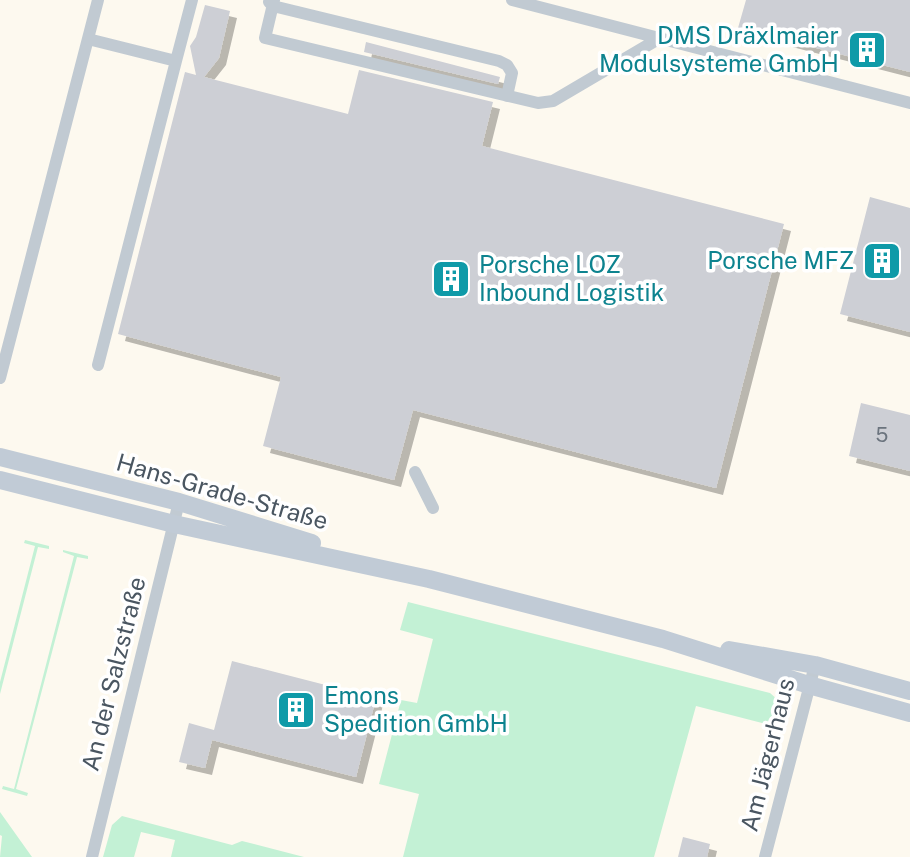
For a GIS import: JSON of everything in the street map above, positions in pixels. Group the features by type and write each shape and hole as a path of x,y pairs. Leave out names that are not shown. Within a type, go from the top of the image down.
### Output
{"street":[{"path":"0,378 98,0"},
{"path":"98,365 192,0"},
{"path":"512,0 910,103"},
{"path":"507,96 512,73 507,65 499,61 271,2 265,38 507,96 538,103 553,101 660,38"},
{"path":"88,39 176,61"},
{"name":"Hans-Grade-Straße","path":"0,457 179,502 429,579"},
{"path":"415,472 433,508"},
{"name":"Hans-Grade-Straße","path":"0,480 174,524 429,579 663,639 910,713"},
{"name":"An der Salzstraße","path":"92,857 179,502"},
{"name":"Hans-Grade-Straße","path":"663,639 815,665 910,691"},
{"name":"Am Jägerhaus","path":"765,857 815,665"}],"shaded area":[{"path":"0,0 910,0 910,857 0,857"}],"green space":[{"path":"25,540 49,546 49,549 38,547 0,694 0,682 35,546 24,543"},
{"path":"63,550 88,556 88,559 77,557 16,789 28,793 27,796 2,789 3,786 14,789 74,556"},
{"path":"408,602 770,693 786,707 781,728 696,706 654,857 403,857 419,794 379,784 401,700 417,703 433,639 400,630"},
{"path":"0,812 32,857 0,857"},
{"path":"122,816 232,845 242,841 304,857 171,857 175,840 141,832 134,857 103,857 112,825"}],"building":[{"name":"DMS Dräxlmaier Modulsysteme GmbH","path":"746,0 910,0 910,72 738,28"},
{"name":"Porsche LOZ Inbound Logistik","path":"205,5 230,11 219,58 204,77 348,114 359,70 493,102 482,146 784,224 716,488 413,410 394,480 263,446 281,377 118,334 185,72 196,75 190,46 196,37"},
{"path":"366,42 500,77 498,84 364,52"},
{"name":"Porsche MFZ","path":"870,197 910,208 910,332 840,314"},
{"path":"861,403 910,415 910,471 849,456"},
{"name":"Emons Spedition GmbH","path":"232,661 376,698 356,777 212,740 205,768 179,762 189,723 214,730"},
{"path":"683,837 710,844 707,857 678,857"}],"place":[{"name":"DMS Dräxlmaier Modulsysteme GmbH","path":"867,50"},
{"name":"Porsche MFZ","path":"882,261"},
{"name":"Porsche LOZ Inbound Logistik","path":"451,279"},
{"name":"Emons Spedition GmbH","path":"296,710"}]}
